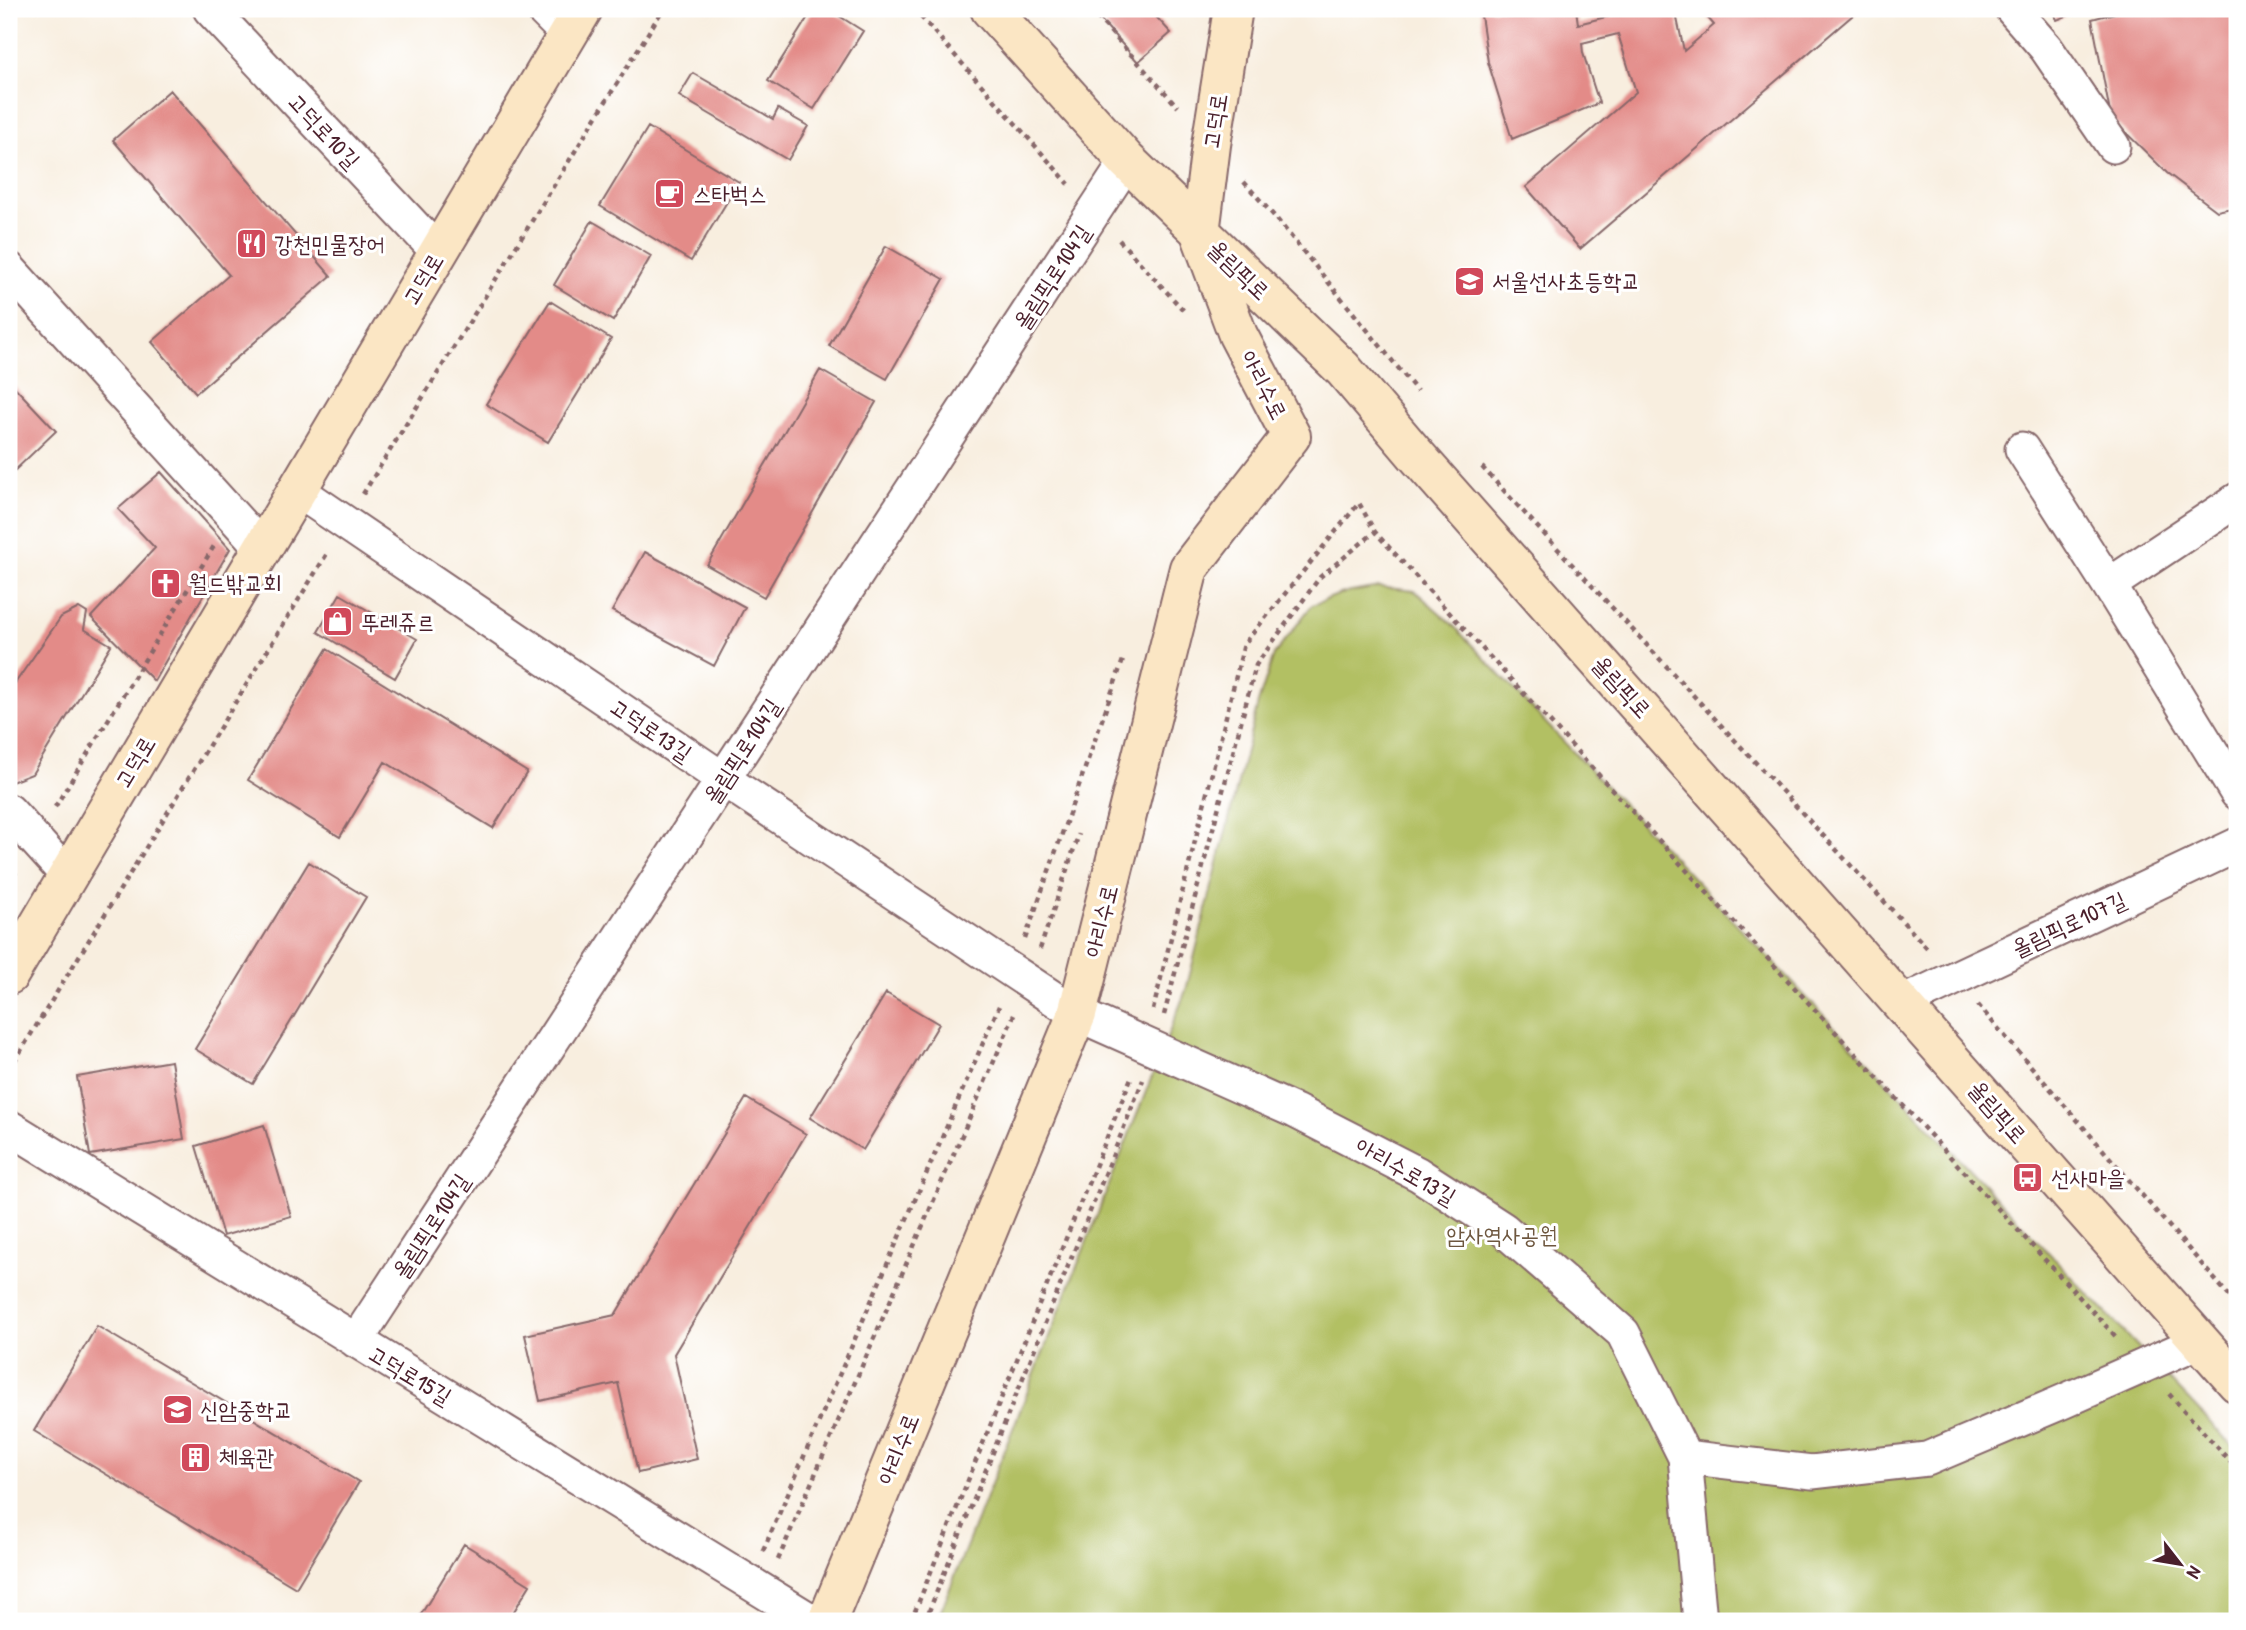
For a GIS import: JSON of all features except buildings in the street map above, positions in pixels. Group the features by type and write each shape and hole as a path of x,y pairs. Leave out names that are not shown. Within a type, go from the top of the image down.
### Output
{"main road":[{"name":"올림픽로","path":"990,9 1127,161 1343,369 1416,455 2237,1383"},
{"name":"고덕로","path":"1200,233 1233,9"},
{"name":"고덕로","path":"9,975 438,253 564,17"},
{"name":"아리수로","path":"827,1621 1077,1014 1189,568 1291,436 1238,335 1200,233"}],"street":[{"name":"고덕로10길","path":"209,9 438,253"},
{"path":"2012,9 2046,48 2113,146"},
{"name":"올림픽로104길","path":"356,1341 1127,161"},
{"path":"9,269 262,548"},
{"path":"2022,449 2237,793"},
{"name":"고덕로13길","path":"297,490 723,779 1077,1014"},
{"path":"2109,585 2237,500"},
{"path":"9,811 68,876"},
{"name":"올림픽로107길","path":"1902,1003 2237,845"},
{"name":"아리수로13길","path":"1077,1014 1295,1111 1418,1174 1503,1229 1623,1333 1685,1457 1700,1621"},
{"name":"고덕로15길","path":"9,1127 812,1621"},
{"path":"1685,1457 1812,1472 1927,1459 2200,1341"}],"path":[{"path":"1090,9 1276,218 1423,398"},
{"path":"1477,461 1955,978 2237,1305"},
{"path":"1359,503 1375,532 2237,1469"},
{"path":"750,1583 1014,972 1124,657"}],"green space":[{"name":"암사역사공원","path":"1379,587 1415,591 1450,622 2237,1451 2237,1621 937,1621 1186,990 1258,703 1274,655 1312,605 1340,594"}],"place":[{"name":"스타벅스","path":"670,194"},
{"name":"강천민물장어","path":"251,244"},
{"name":"서울선사초등학교","path":"1469,281"},
{"name":"월드밖교회","path":"166,583"},
{"name":"뚜레쥬르","path":"338,622"},
{"name":"선사마을","path":"2028,1178"},
{"name":"신암중학교","path":"177,1410"},
{"name":"체육관","path":"196,1457"}]}
